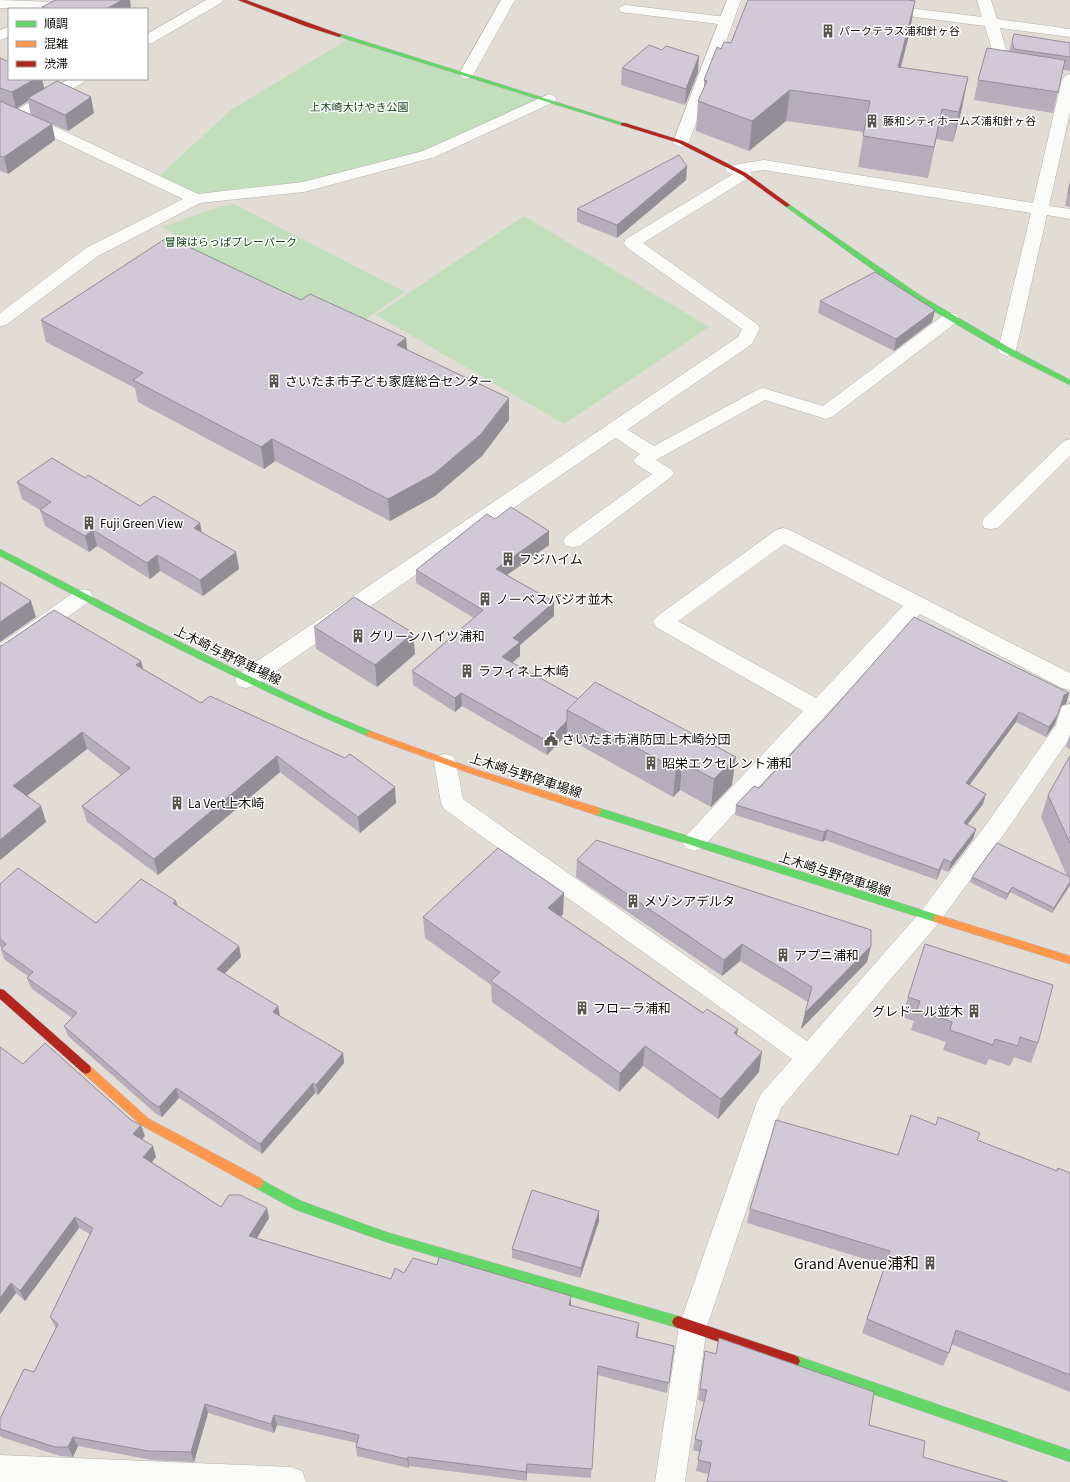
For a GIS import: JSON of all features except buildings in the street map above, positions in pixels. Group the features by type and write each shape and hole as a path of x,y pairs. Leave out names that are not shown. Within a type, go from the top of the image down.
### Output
{"street":[{"path":"241,0 307,25 681,142 739,172 918,298 1007,350 1070,383"},
{"path":"467,74 508,0"},
{"path":"681,142 734,0"},
{"path":"984,0 1004,67 1026,70"},
{"path":"0,4 57,5"},
{"path":"873,7 1070,33"},
{"path":"1007,350 1040,210 1065,77"},
{"path":"0,321 92,252 196,199 304,187 429,154 549,100"},
{"path":"0,109 35,123 196,199"},
{"path":"246,680 746,340 751,328 632,243 739,172 764,165 1070,214"},
{"path":"819,710 663,622 783,535 1070,682"},
{"name":"上木崎与野停車場線","path":"0,552 160,638 246,680 348,725 476,774 694,842 929,918 1070,960"},
{"path":"0,655 83,596"},
{"path":"694,842 917,604"},
{"path":"670,1482 693,1326 770,1102 929,918 996,828 1066,727 1070,712"},
{"path":"445,762 452,803 809,1057"},
{"path":"0,993 145,1122 298,1205 386,1237 693,1326 1070,1456"},
{"path":"0,1470 291,1482"}],"lane":[{"path":"148,39 216,0"},
{"path":"626,8 726,21"},
{"path":"696,61 711,62"},
{"path":"16,116 78,80"},
{"path":"573,541 665,473 642,460 763,394 826,413 952,318"},
{"path":"614,429 653,454"},
{"path":"991,523 1070,444"}],"green space":[{"name":"上木崎大けやき公園","path":"350,38 549,99 429,154 304,187 196,199 155,180 231,110"},
{"name":"冒険はらっぱプレーパーク","path":"234,204 405,292 354,327 172,252 184,240 162,227 216,208"},
{"path":"524,216 709,327 564,424 376,315"}],"traffic: fast":[{"path":"339,35 623,124"},
{"path":"787,205 918,298 1007,350 1070,383"},
{"path":"0,552 182,648 275,693 370,734"},
{"path":"596,811 938,919"},
{"path":"258,1183 298,1205 386,1237 678,1322"},
{"path":"794,1361 1070,1456"}],"traffic: slow":[{"path":"370,734 472,771 596,811"},
{"path":"938,919 1070,960"},
{"path":"86,1069 145,1122 258,1183"}],"traffic: jam":[{"path":"241,0 307,25 339,35"},
{"path":"623,124 681,142 744,174 787,205"},
{"path":"0,993 86,1069"},
{"path":"678,1322 794,1361"}],"place":[{"name":"パークテラス浦和針ヶ谷","path":"828,31"},
{"name":"藤和シティホームズ浦和針ヶ谷","path":"872,121"},
{"name":"さいたま市子ども家庭総合センター","path":"274,381"},
{"name":"Fuji Green View","path":"89,523"},
{"name":"フジハイム","path":"508,559"},
{"name":"ノーベスパジオ並木","path":"485,599"},
{"name":"グリーンハイツ浦和","path":"358,636"},
{"name":"ラフィネ上木崎","path":"467,671"},
{"name":"さいたま市消防団上木崎分団","path":"551,739"},
{"name":"昭栄エクセレント浦和","path":"651,763"},
{"name":"La Vert上木崎","path":"177,803"},
{"name":"メゾンアデルタ","path":"633,901"},
{"name":"アプニ浦和","path":"783,955"},
{"name":"フローラ浦和","path":"582,1008"},
{"name":"グレドール並木","path":"974,1011"},
{"name":"Grand Avenue浦和","path":"930,1263"}]}
